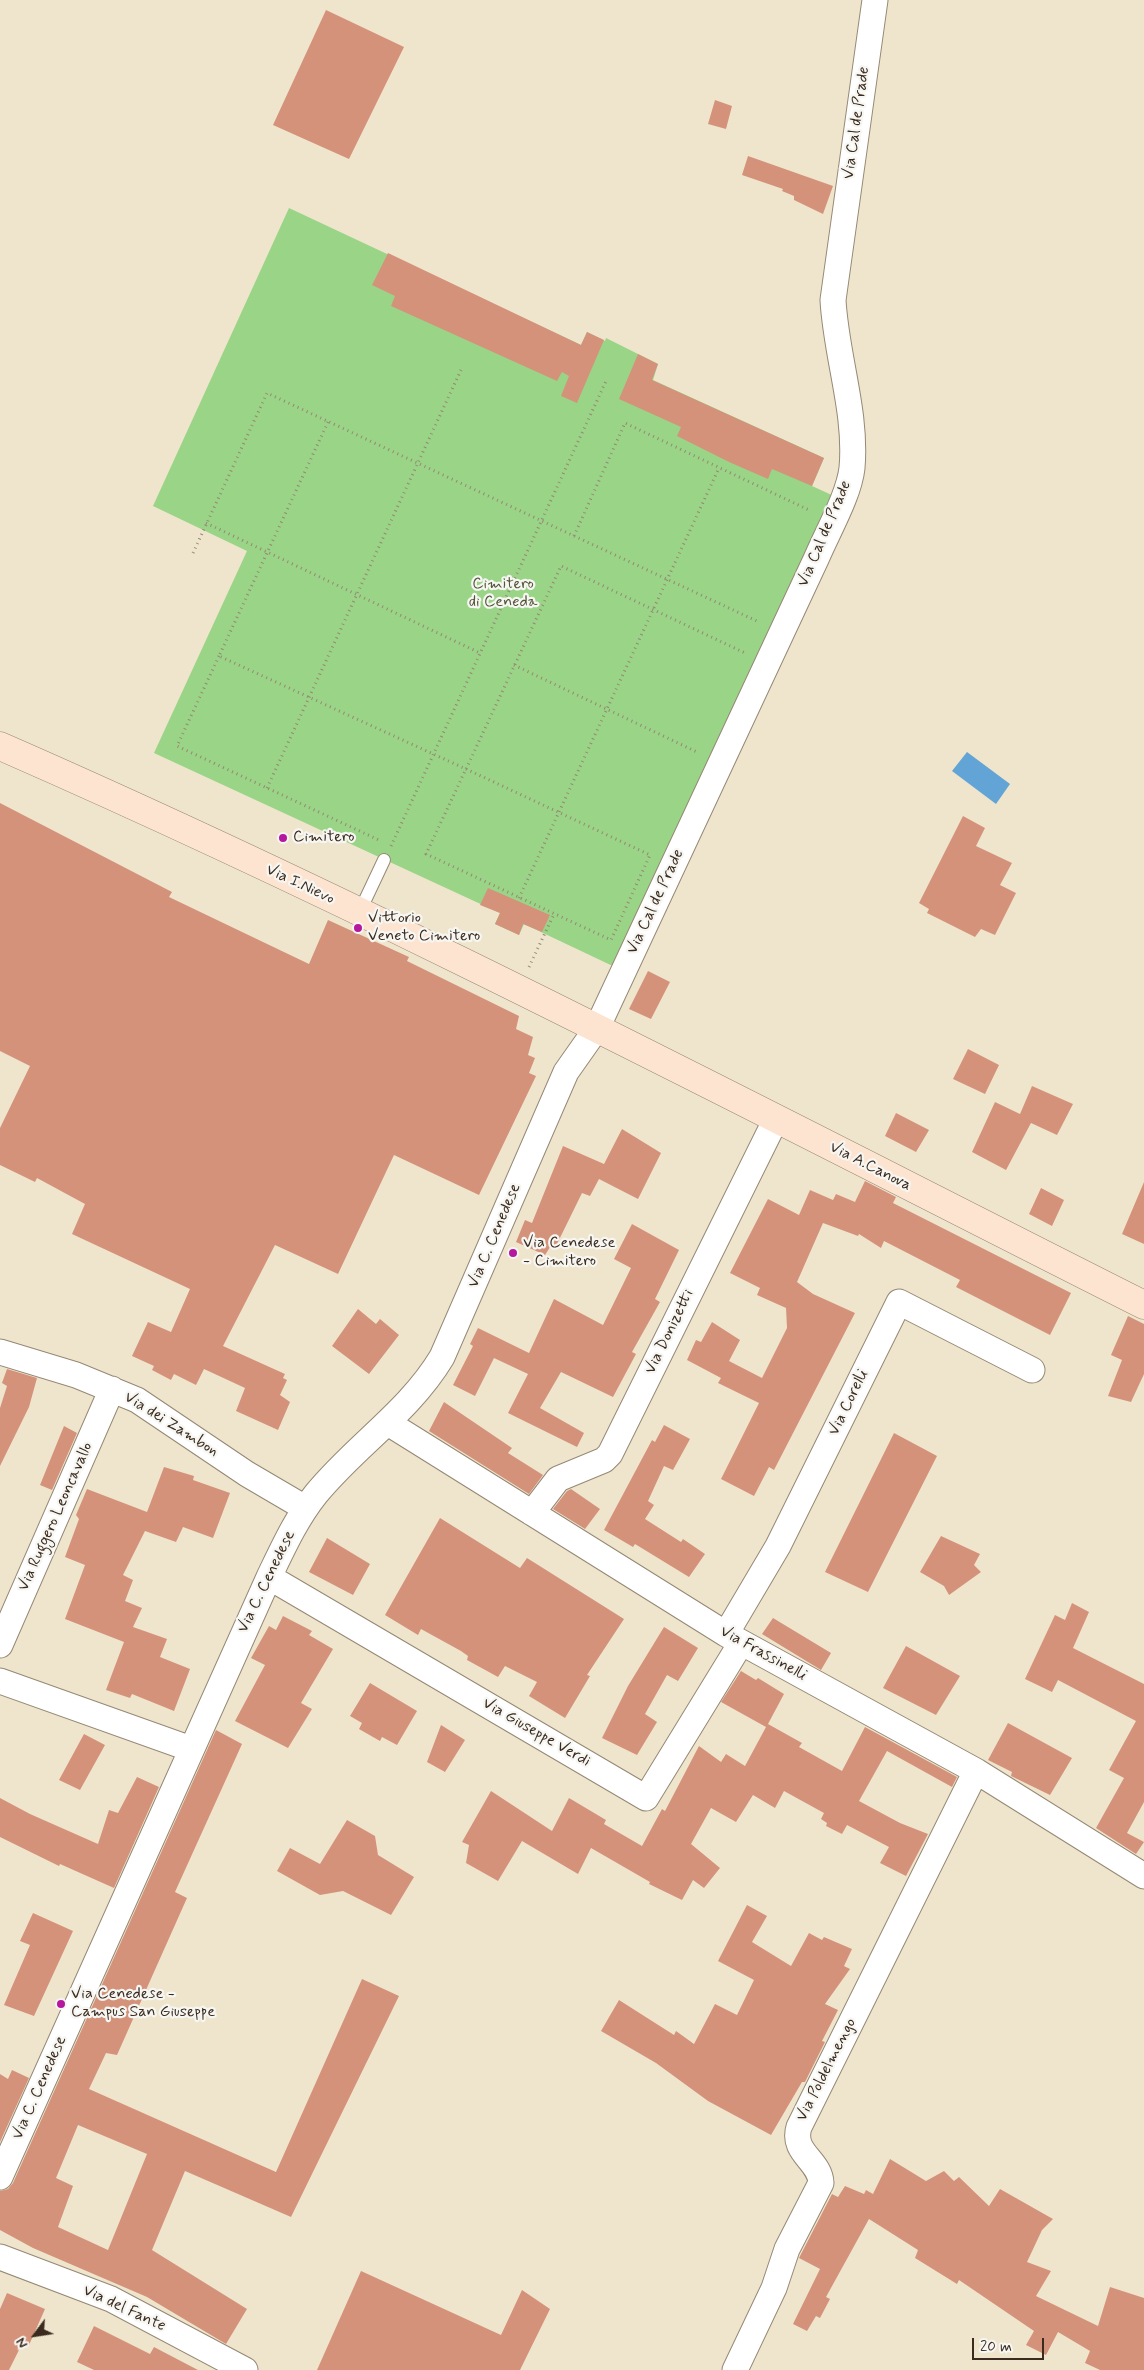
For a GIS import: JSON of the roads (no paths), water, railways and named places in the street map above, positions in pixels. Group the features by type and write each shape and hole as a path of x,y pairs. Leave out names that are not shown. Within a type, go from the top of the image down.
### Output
{"street":[{"name":"Via Cal de Prade","path":"597,1028 817,557 852,470 853,437 834,327 833,300 875,0"},
{"name":"Via I.Nievo","path":"0,746 100,790 597,1028"},
{"name":"Via A.Canova","path":"597,1028 1144,1305"},
{"name":"Via C. Cenedese","path":"0,2177 190,1749 269,1577 305,1508 329,1479 417,1394 442,1357 566,1072 597,1028"},
{"name":"Via Donizetti","path":"532,1513 558,1479 604,1460 610,1454 776,1119"},
{"name":"Via Corelli","path":"733,1639 900,1302 1032,1370"},
{"name":"Via dei Zambon","path":"0,1352 76,1375 112,1389 153,1410 247,1474 305,1508"},
{"name":"Via Ruggero Leoncavallo","path":"0,1645 112,1389"},
{"name":"Via Frassinelli","path":"388,1423 733,1639 976,1771 1144,1876"},
{"name":"Via Giuseppe Verdi","path":"269,1577 646,1798 733,1639"},
{"path":"0,1681 190,1749"},
{"name":"Via Poldelmengo","path":"735,2370 774,2288 787,2249 821,2183 819,2173 798,2146 799,2127 976,1771"},
{"name":"Via del Fante","path":"0,2257 111,2299 245,2370"}],"lane":[{"path":"359,913 384,860"}],"water":[{"path":"967,752 1010,784 996,804 952,771"}],"place":[{"name":"Cimitero","path":"283,838"},
{"name":"Vittorio Veneto Cimitero","path":"358,928"},
{"name":"Via Cenedese - Cimitero","path":"513,1253"},
{"name":"Via Cenedese - Campus San Giuseppe","path":"61,2004"}],"park label":[{"name":"Cimitero di Ceneda","path":"503,594"}]}
